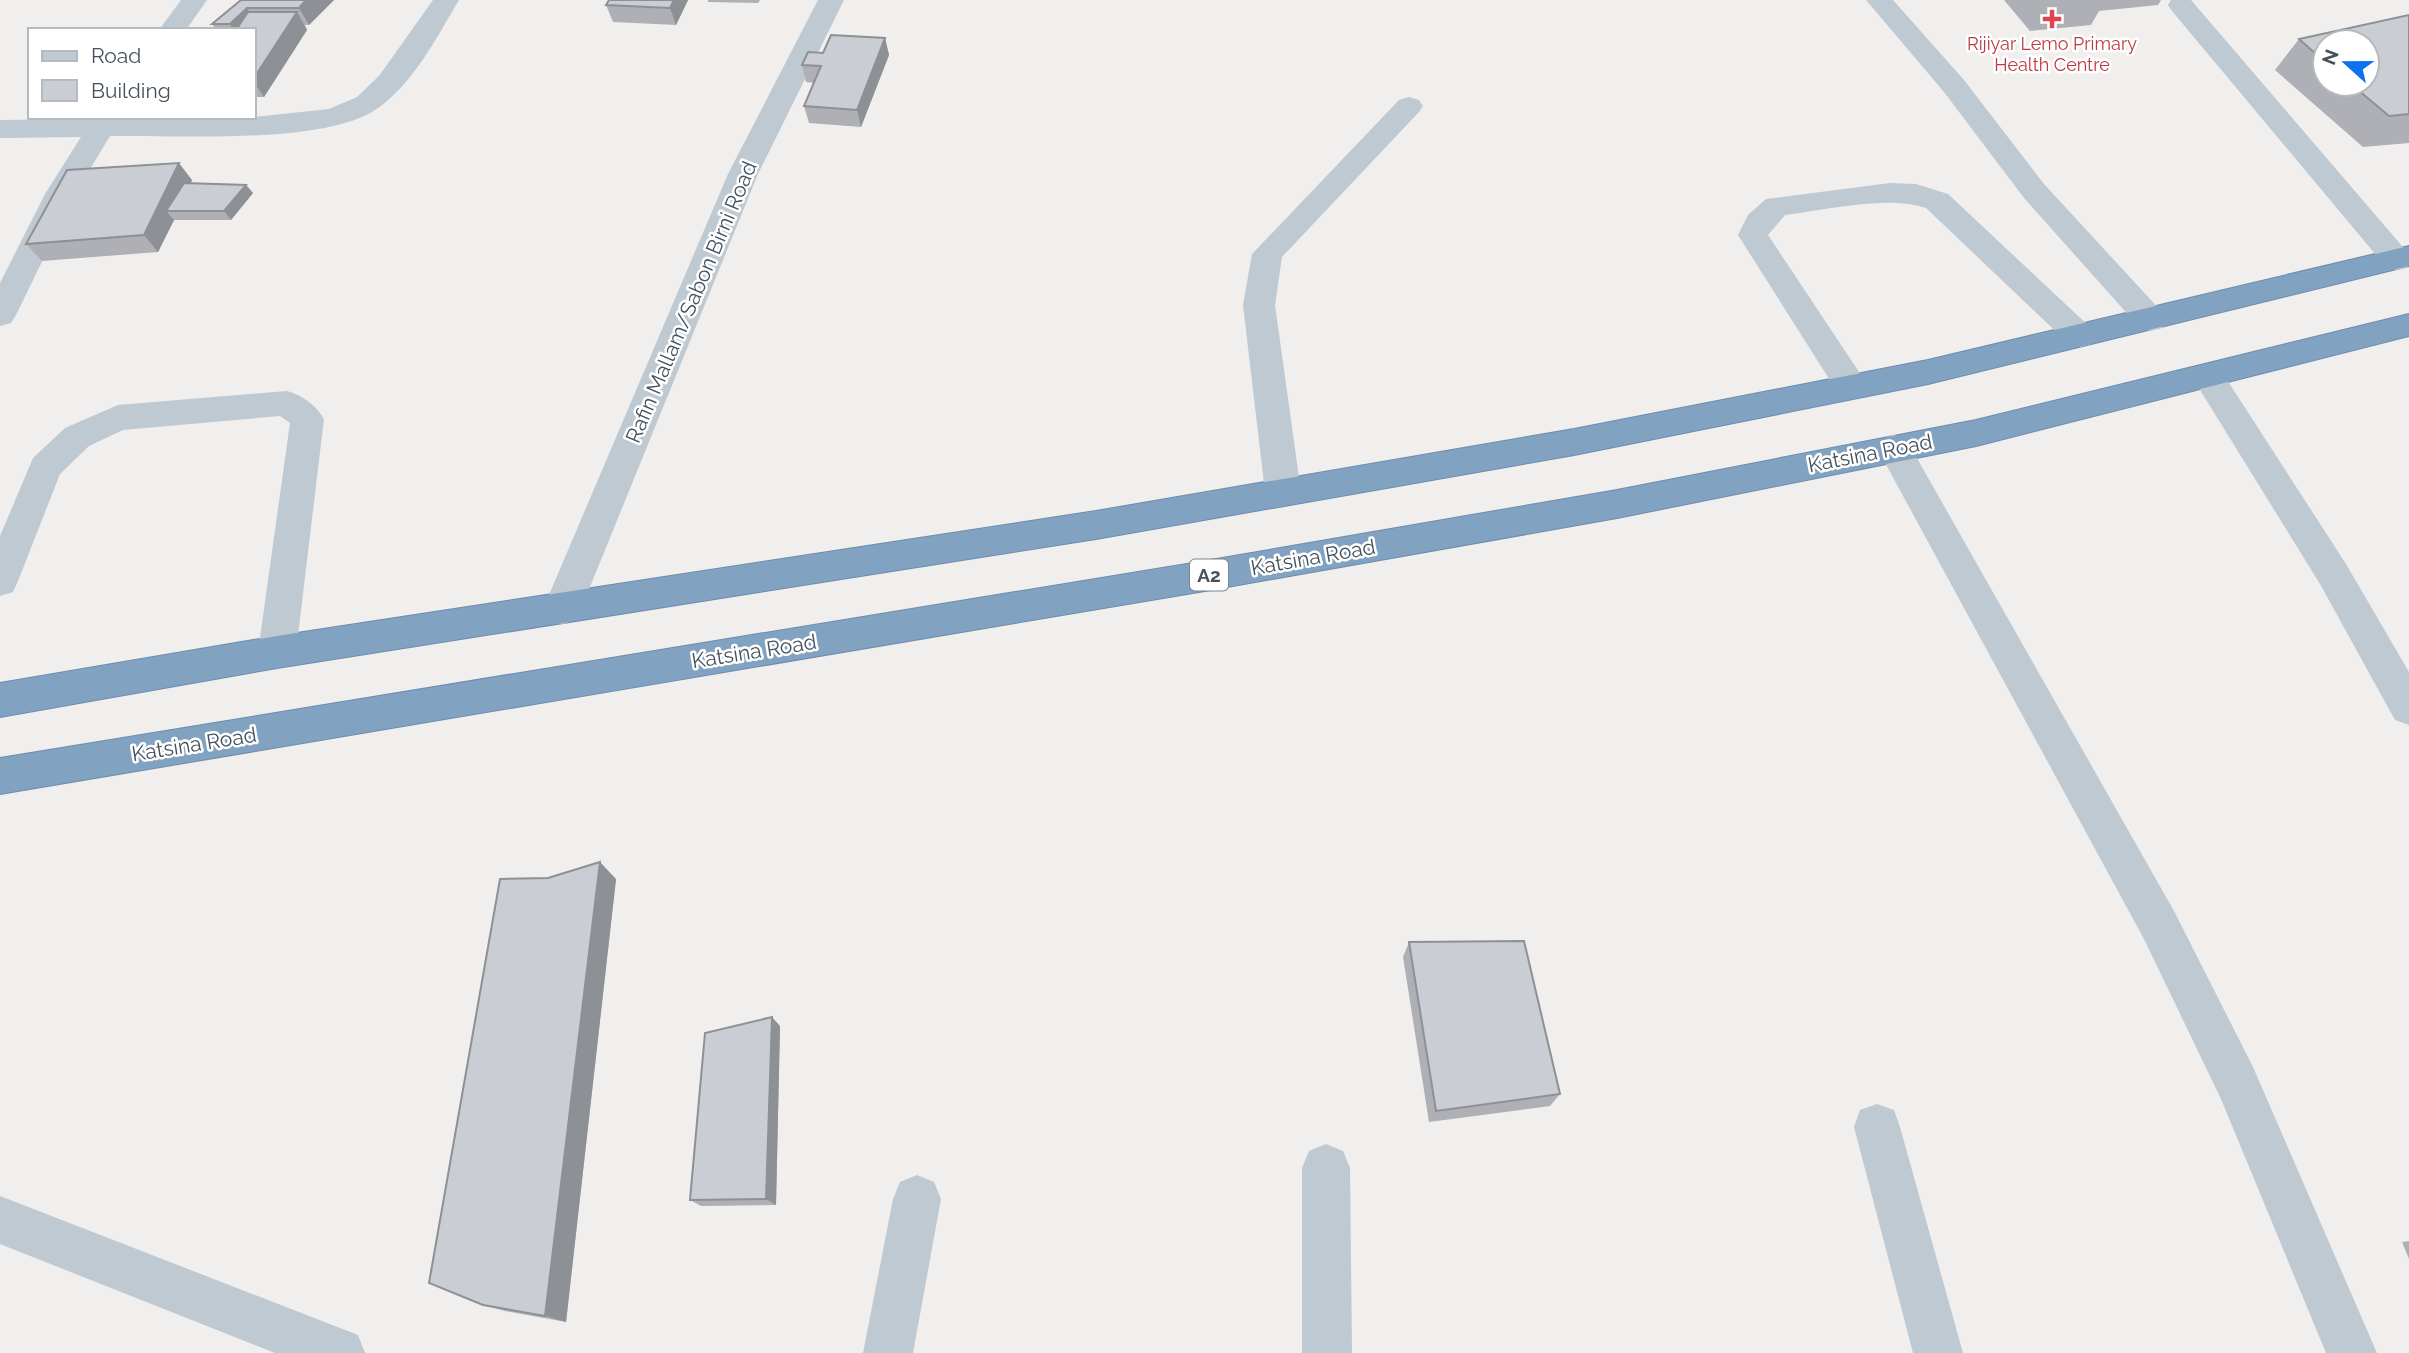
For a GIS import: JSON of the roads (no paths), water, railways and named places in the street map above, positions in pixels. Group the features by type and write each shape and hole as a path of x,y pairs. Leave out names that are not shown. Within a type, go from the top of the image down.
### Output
{"highway":[{"path":"0,699 277,652 1096,525 1574,442 1852,387 2151,320 2403,258"},
{"name":"Katsina Road","path":"0,776 1253,568 1617,504 1976,433 2409,325"}],"street":[{"path":"173,28 194,0"},
{"path":"0,128 104,122 316,122 366,103 394,75 446,0"},
{"name":"Rafin Mallam/Sabon Birni Road","path":"562,608 743,174 831,0"},
{"path":"1879,0 1954,86 2034,191 2151,320"},
{"path":"2181,5 2403,258"},
{"path":"1283,492 1259,305 1267,254 1409,106"},
{"path":"0,314 60,194 104,122"},
{"path":"1852,387 1753,235 1759,222 1777,206 1890,193 1916,194 1937,201 2080,336"},
{"path":"2208,377 2333,574 2409,708"},
{"path":"0,581 45,467 77,437 118,418 287,404 307,419 277,652"},
{"path":"1894,448 2165,937 2237,1083 2351,1353"},
{"path":"1877,1127 1938,1353"},
{"path":"1326,1168 1327,1353"},
{"path":"888,1353 918,1199"},
{"path":"0,1220 331,1351"}],"place":[{"name":"Rijiyar Lemo Primary Health Centre","path":"2052,19"}]}
